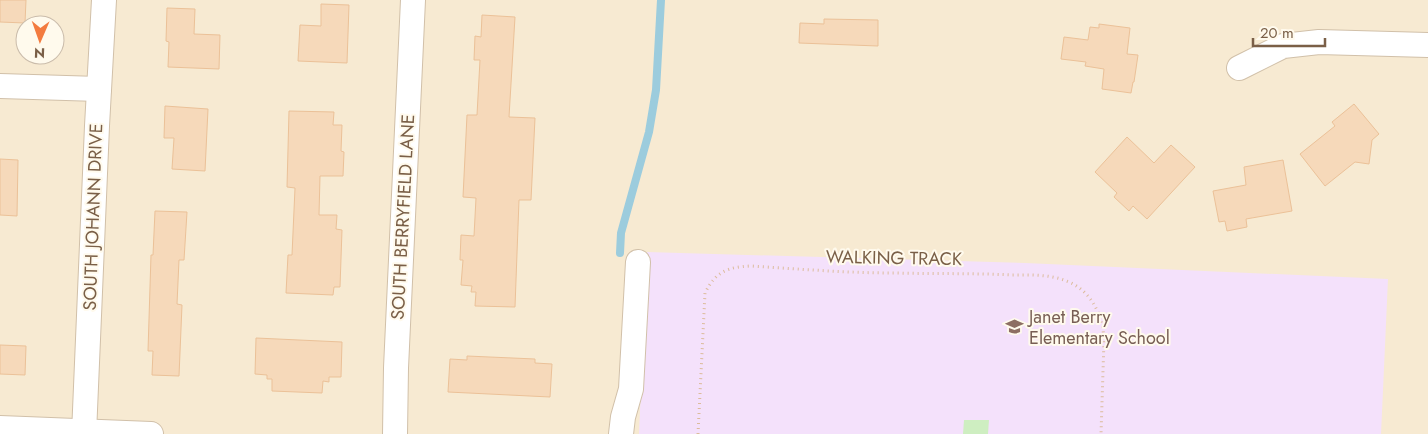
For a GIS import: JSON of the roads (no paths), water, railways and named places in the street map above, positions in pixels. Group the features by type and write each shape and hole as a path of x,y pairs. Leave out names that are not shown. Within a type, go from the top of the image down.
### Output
{"street":[{"name":"SOUTH JOHANN DRIVE","path":"84,433 90,269 104,0"},
{"name":"SOUTH BERRYFIELD LANE","path":"395,434 396,368 413,0"},
{"path":"1239,68 1283,46 1319,42 1428,46"},
{"path":"0,86 99,89"},
{"path":"621,434 623,417 631,389 638,262"},
{"path":"0,428 84,433 151,434"}],"waterway":[{"path":"620,253 621,233 649,132 656,90 661,0"}],"place":[{"name":"Janet Berry Elementary School","path":"1015,327"}]}
